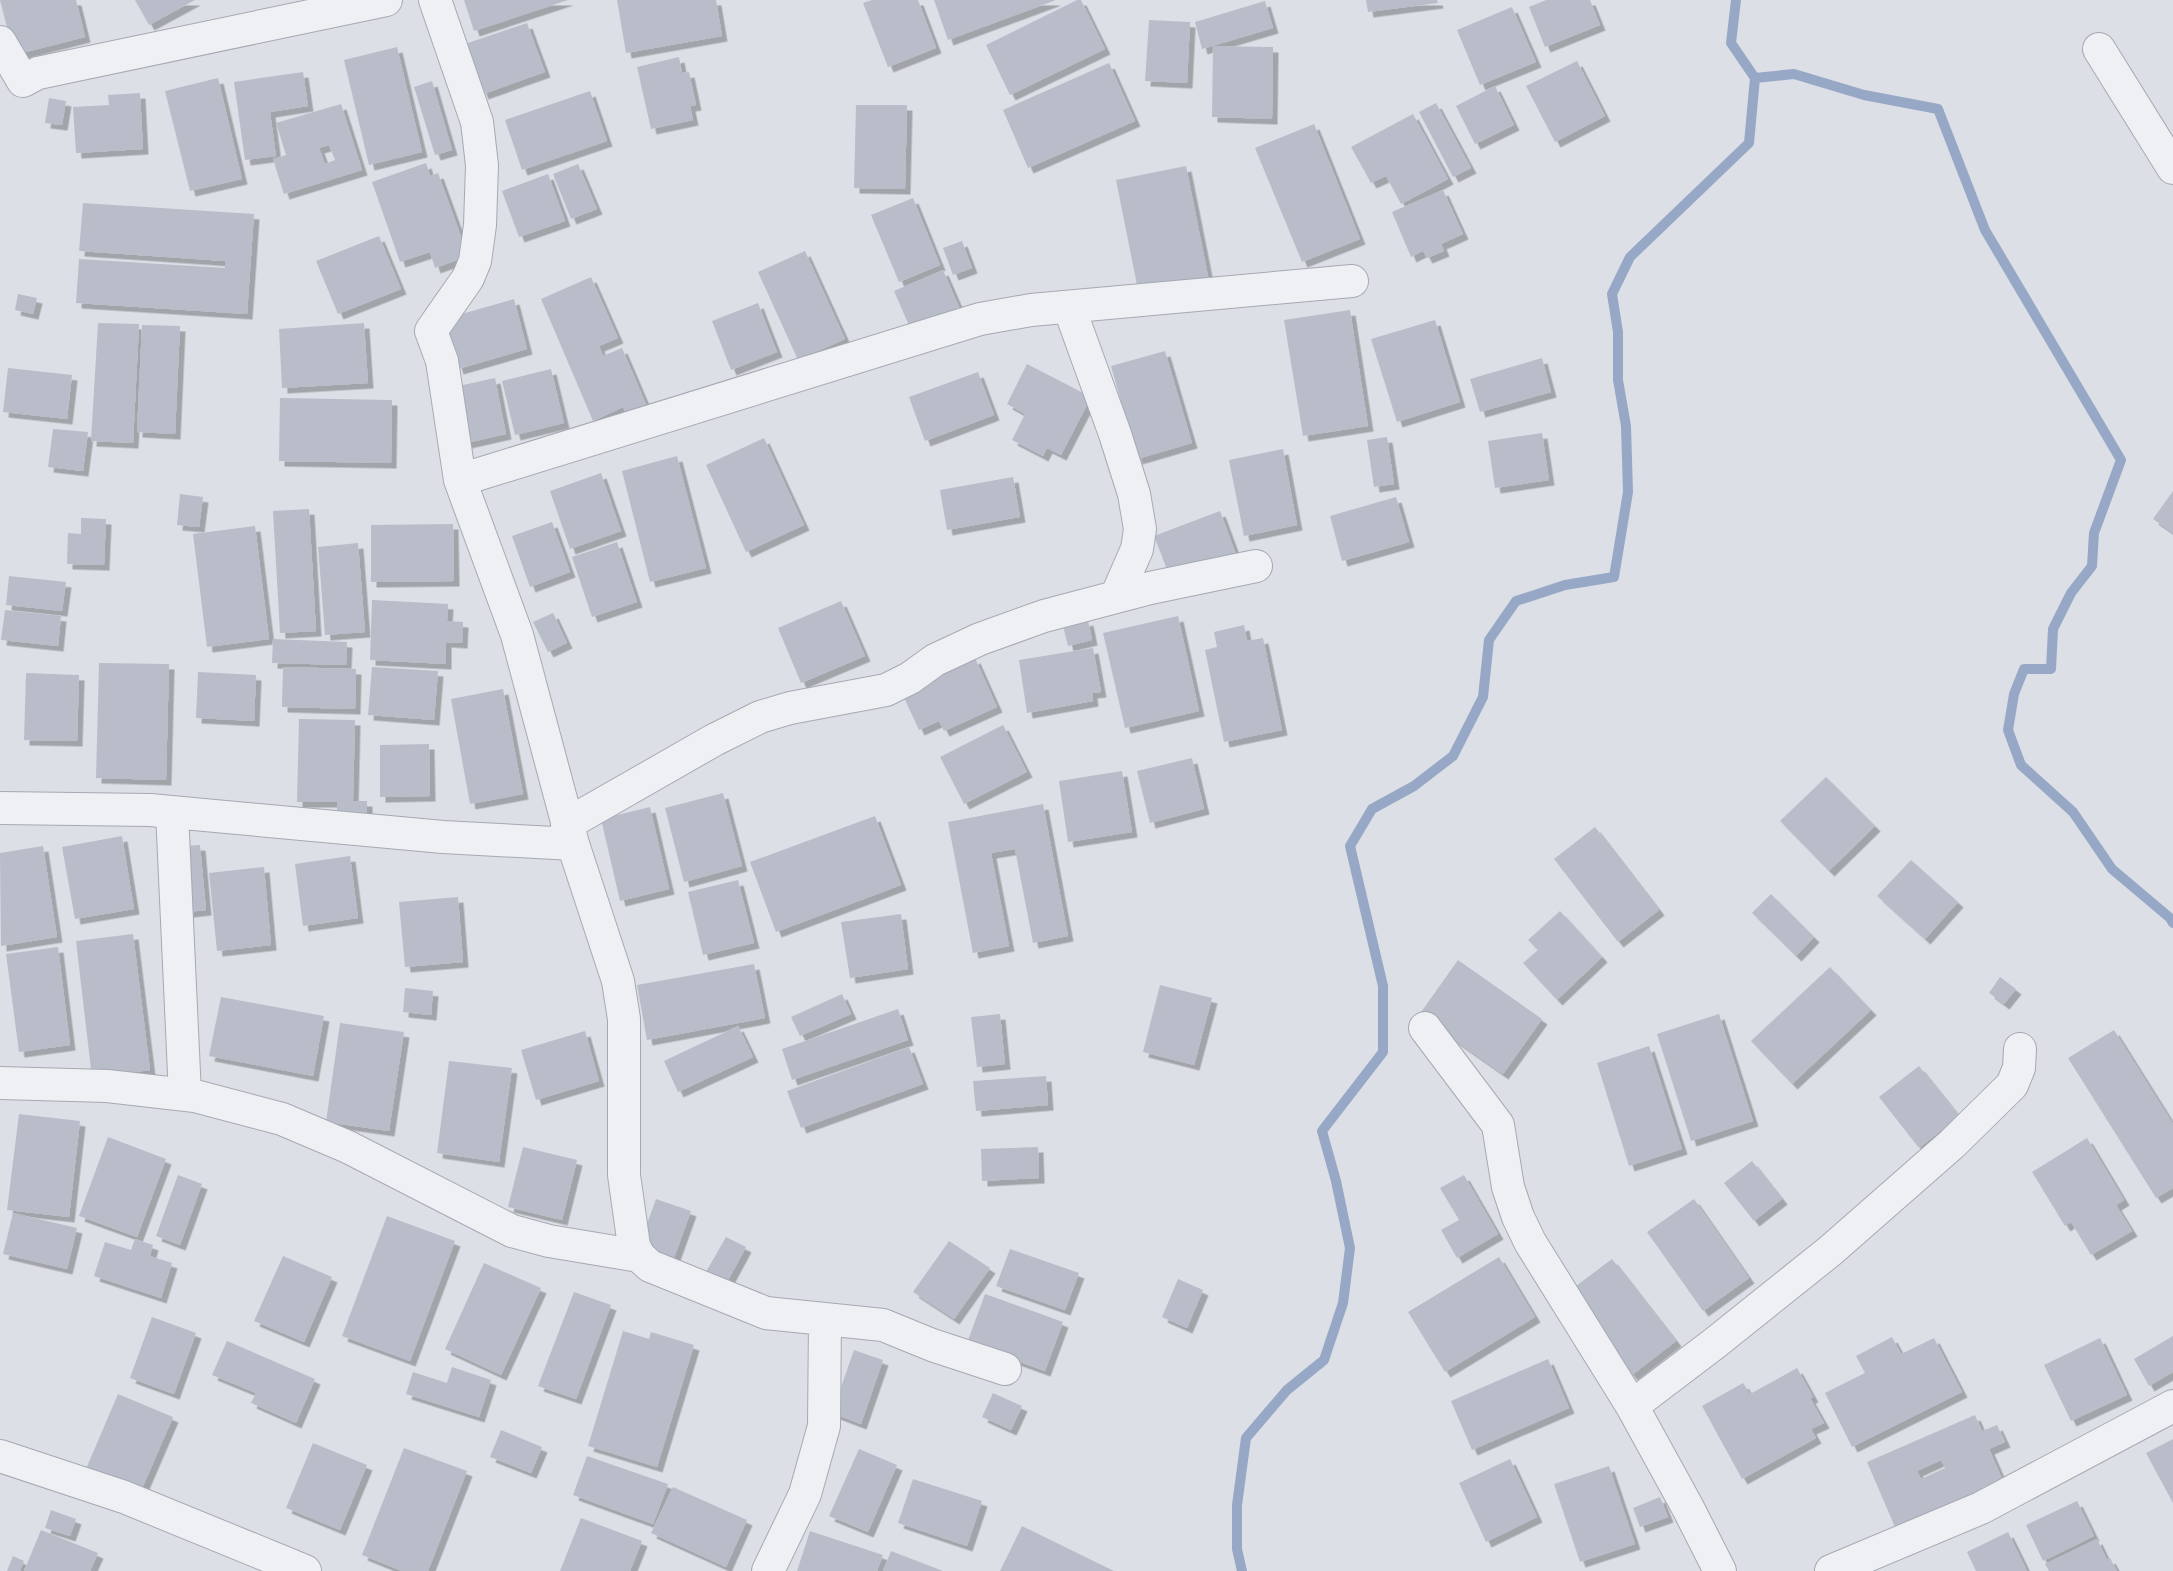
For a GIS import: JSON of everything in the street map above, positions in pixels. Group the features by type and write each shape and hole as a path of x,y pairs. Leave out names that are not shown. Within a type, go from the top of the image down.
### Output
{"street":[{"path":"0,42 11,87 38,73 386,0"},
{"path":"435,0 477,122 482,165 480,225 475,261 468,278 431,331 442,361 460,480 517,635 570,834 618,981 622,1010 624,1175 634,1246 639,1256 650,1266 765,1312 883,1325 932,1346 1005,1369"},
{"path":"2098,49 2173,168"},
{"path":"460,480 980,319 1069,306 1352,281"},
{"path":"1069,306 1115,434 1134,494 1140,529 1137,549 1116,597"},
{"path":"0,808 172,812 443,837 570,834 714,740 760,717 790,708 886,690 910,678 935,660 980,639 1044,616 1150,588 1256,566"},
{"path":"172,812 185,1095"},
{"path":"1425,1028 1498,1125 1508,1187 1518,1217 1530,1242 1632,1406 1720,1571"},
{"path":"1632,1406 1830,1251 1952,1144 2012,1085 2019,1068 2020,1049"},
{"path":"0,1083 107,1086 195,1096 282,1119 315,1132 512,1232 549,1241 639,1256"},
{"path":"768,1571 805,1494 824,1426 825,1320"},
{"path":"1831,1571 1982,1508 2173,1406"},
{"path":"0,1456 124,1497 305,1571"}],"building":[{"path":"0,0 76,0 85,37 14,55"},
{"path":"135,0 195,0 149,25"},
{"path":"464,0 568,0 474,31"},
{"path":"617,0 716,0 722,36 626,53"},
{"path":"872,0 918,0 936,48 888,67 863,3"},
{"path":"934,0 1056,0 948,40"},
{"path":"1081,0 1105,49 1010,95 986,45"},
{"path":"1366,0 1437,0 1438,3 1368,12"},
{"path":"1546,0 1590,0 1600,25 1545,47 1529,7"},
{"path":"1265,1 1273,28 1202,49 1195,22"},
{"path":"1512,7 1536,62 1480,85 1457,30"},
{"path":"1149,20 1190,22 1187,83 1145,81"},
{"path":"527,23 545,72 483,94 465,44"},
{"path":"1213,46 1273,47 1272,119 1212,117"},
{"path":"397,47 422,152 369,165 344,60"},
{"path":"679,57 682,73 689,72 696,105 690,106 693,120 651,129 637,67"},
{"path":"1577,61 1605,116 1555,142 1526,86"},
{"path":"1109,63 1135,121 1028,168 1003,110"},
{"path":"303,72 308,106 270,112 276,156 245,160 234,82"},
{"path":"218,78 242,179 190,191 165,91"},
{"path":"432,81 452,150 435,155 414,87"},
{"path":"1495,86 1514,125 1475,144 1456,106"},
{"path":"590,91 607,141 522,170 505,120"},
{"path":"140,93 143,149 76,153 73,107 109,105 108,95"},
{"path":"49,98 66,101 62,125 45,123"},
{"path":"1436,103 1471,168 1453,177 1419,112"},
{"path":"341,104 362,170 284,194 273,159 286,155 276,123","holes":["329,145 335,160 325,164 319,148"]},
{"path":"856,105 907,105 905,189 854,188"},
{"path":"1413,114 1448,179 1401,204 1386,176 1371,183 1351,147"},
{"path":"1314,124 1360,239 1302,262 1255,148"},
{"path":"426,163 430,176 438,173 468,256 435,268 430,252 400,262 372,182"},
{"path":"578,164 597,209 571,219 553,174"},
{"path":"1186,166 1209,281 1139,295 1116,180"},
{"path":"548,174 565,221 519,237 502,191"},
{"path":"1443,190 1463,234 1441,244 1444,251 1427,258 1423,251 1411,257 1392,212"},
{"path":"913,198 940,265 899,282 871,215"},
{"path":"83,203 254,214 247,314 76,303 79,259 225,268 225,261 79,251"},
{"path":"379,236 401,289 338,314 316,261"},
{"path":"962,241 972,268 953,275 943,248"},
{"path":"805,251 845,339 798,360 758,272"},
{"path":"943,270 963,316 914,337 894,291"},
{"path":"591,277 618,338 599,346 603,356 622,348 648,409 628,418 623,407 593,421 541,299"},
{"path":"18,294 37,298 33,314 15,310"},
{"path":"514,299 527,349 458,369 444,319"},
{"path":"758,303 777,352 731,370 712,321"},
{"path":"1350,310 1368,426 1303,436 1284,320"},
{"path":"1435,320 1460,402 1397,422 1371,339"},
{"path":"98,323 139,324 133,443 91,441"},
{"path":"364,323 368,383 282,388 279,329"},
{"path":"142,325 180,326 175,434 137,432"},
{"path":"1165,351 1192,443 1137,459 1111,366"},
{"path":"1542,358 1551,392 1480,412 1470,379"},
{"path":"1027,364 1091,397 1061,455 1047,448 1043,456 1012,440 1025,414 1007,404"},
{"path":"8,368 72,375 67,419 3,412"},
{"path":"551,369 564,423 515,435 502,381"},
{"path":"978,372 994,415 925,441 909,397"},
{"path":"495,378 506,434 466,443 454,387"},
{"path":"280,398 392,400 391,463 279,461"},
{"path":"53,429 88,432 83,471 48,467"},
{"path":"1542,433 1549,480 1495,488 1488,441"},
{"path":"1387,437 1394,484 1374,487 1367,440"},
{"path":"764,438 804,525 746,552 706,465"},
{"path":"1283,449 1297,525 1244,536 1229,460"},
{"path":"677,456 706,568 650,582 622,471"},
{"path":"601,473 621,531 570,549 550,491"},
{"path":"1013,477 1020,517 947,530 940,490"},
{"path":"2173,491 2173,533 2153,519"},
{"path":"180,494 203,497 199,527 177,525"},
{"path":"1396,497 1409,542 1342,561 1330,516"},
{"path":"309,509 316,631 280,633 273,511"},
{"path":"1220,511 1237,557 1172,582 1154,536"},
{"path":"81,518 106,519 104,565 67,564 68,533 81,534"},
{"path":"552,522 570,572 530,587 512,536"},
{"path":"453,524 454,581 371,582 371,525"},
{"path":"255,526 269,639 207,647 193,534"},
{"path":"617,542 637,602 592,617 572,557"},
{"path":"358,543 365,632 325,635 318,547"},
{"path":"9,576 66,582 62,611 6,605"},
{"path":"372,600 448,604 447,621 463,622 462,643 446,642 446,664 370,660"},
{"path":"841,601 865,656 801,683 778,628"},
{"path":"5,610 61,616 58,646 1,640"},
{"path":"553,613 567,643 548,652 533,622"},
{"path":"1178,616 1199,711 1125,728 1103,633"},
{"path":"1088,620 1092,640 1068,646 1063,626"},
{"path":"1244,625 1247,641 1263,638 1282,730 1224,742 1205,650 1217,647 1214,632"},
{"path":"273,639 347,642 346,665 272,663"},
{"path":"1093,648 1101,692 1092,693 1093,701 1027,713 1019,660"},
{"path":"975,658 997,707 944,731 939,721 919,730 901,691"},
{"path":"99,663 169,664 166,780 96,778"},
{"path":"283,667 356,669 355,709 282,707"},
{"path":"372,667 438,671 434,720 368,715"},
{"path":"198,672 256,675 254,721 196,718"},
{"path":"26,673 79,675 77,741 24,740"},
{"path":"503,689 523,794 470,804 451,699"},
{"path":"299,719 355,720 353,801 367,801 367,820 337,820 337,802 297,802"},
{"path":"1003,725 1027,772 964,804 940,757"},
{"path":"429,744 430,796 380,797 380,745"},
{"path":"1192,758 1204,809 1150,823 1137,771"},
{"path":"1122,771 1132,832 1068,842 1059,781"},
{"path":"1826,777 1875,826 1829,871 1780,821"},
{"path":"723,793 742,866 684,882 665,808"},
{"path":"1043,804 1068,936 1033,943 1015,849 991,853 1009,946 973,953 948,822"},
{"path":"650,807 669,889 620,901 601,819"},
{"path":"875,816 901,885 776,932 750,862"},
{"path":"1595,827 1659,910 1618,942 1554,859"},
{"path":"122,836 134,909 75,919 62,847"},
{"path":"200,845 206,910 188,912 182,846"},
{"path":"43,846 57,937 1,946 0,853"},
{"path":"350,856 358,918 303,926 295,864"},
{"path":"1911,860 1958,902 1925,939 1877,896"},
{"path":"264,867 271,945 217,951 209,873"},
{"path":"738,880 754,943 703,955 688,892"},
{"path":"1771,894 1814,937 1796,956 1752,913"},
{"path":"458,897 463,962 405,967 399,902"},
{"path":"1560,911 1602,957 1557,1000 1523,963 1538,950 1528,940"},
{"path":"901,914 908,969 850,978 841,922"},
{"path":"133,934 150,1070 92,1078 76,941"},
{"path":"58,947 70,1045 19,1052 6,954"},
{"path":"1458,960 1542,1019 1503,1074 1419,1015"},
{"path":"754,964 765,1018 647,1040 637,985"},
{"path":"1830,967 1871,1010 1792,1084 1751,1041"},
{"path":"2000,977 2016,989 2004,1004 1989,993"},
{"path":"1160,985 1212,998 1194,1065 1143,1052"},
{"path":"405,988 433,991 431,1015 403,1012"},
{"path":"842,994 851,1014 800,1036 791,1017"},
{"path":"221,997 324,1016 313,1076 209,1056"},
{"path":"898,1009 908,1040 792,1080 782,1049"},
{"path":"1000,1014 1005,1064 977,1067 971,1017"},
{"path":"1719,1014 1753,1121 1691,1141 1657,1034"},
{"path":"340,1023 404,1032 389,1131 326,1122"},
{"path":"738,1026 753,1057 678,1092 664,1061"},
{"path":"2114,1030 2173,1124 2173,1188 2156,1198 2068,1058"},
{"path":"585,1031 599,1081 536,1100 521,1050"},
{"path":"1649,1046 1682,1149 1629,1166 1597,1063"},
{"path":"909,1047 923,1084 801,1128 787,1091"},
{"path":"449,1061 512,1068 499,1162 437,1153"},
{"path":"1919,1066 1959,1116 1919,1148 1879,1097"},
{"path":"1046,1076 1048,1105 976,1111 973,1081"},
{"path":"19,1114 80,1121 69,1217 7,1210"},
{"path":"108,1137 166,1159 137,1237 79,1216"},
{"path":"2087,1138 2124,1200 2116,1205 2132,1231 2091,1255 2071,1222 2065,1226 2032,1172"},
{"path":"523,1147 577,1160 562,1220 508,1207"},
{"path":"1038,1147 1039,1178 982,1181 981,1149"},
{"path":"1752,1161 1782,1199 1754,1221 1724,1183"},
{"path":"178,1175 202,1184 180,1245 156,1236"},
{"path":"1464,1175 1498,1234 1457,1258 1441,1230 1459,1220 1440,1188"},
{"path":"656,1199 691,1211 674,1258 639,1246"},
{"path":"1694,1199 1749,1278 1703,1311 1647,1232"},
{"path":"13,1213 77,1228 67,1269 3,1254"},
{"path":"387,1216 455,1241 410,1361 342,1336"},
{"path":"726,1237 746,1247 726,1284 706,1272"},
{"path":"135,1239 153,1245 150,1256 172,1263 161,1298 94,1276 105,1242 131,1250"},
{"path":"949,1241 990,1268 954,1319 913,1292"},
{"path":"1010,1249 1079,1273 1065,1310 996,1286"},
{"path":"283,1256 332,1277 304,1342 254,1321"},
{"path":"1499,1257 1535,1317 1445,1372 1408,1312"},
{"path":"1612,1259 1676,1341 1632,1375 1568,1292"},
{"path":"484,1263 541,1288 501,1375 445,1349"},
{"path":"1178,1279 1203,1290 1187,1328 1162,1317"},
{"path":"574,1292 611,1305 576,1399 538,1386"},
{"path":"985,1294 1063,1322 1045,1371 967,1343"},
{"path":"152,1317 196,1333 174,1394 130,1378"},
{"path":"623,1331 649,1339 651,1332 694,1345 657,1467 588,1446"},
{"path":"2173,1336 2173,1372 2149,1386 2134,1359"},
{"path":"1892,1337 1901,1354 1934,1338 1962,1392 1852,1447 1825,1393 1865,1373 1856,1356"},
{"path":"2100,1338 2127,1395 2071,1421 2044,1365"},
{"path":"227,1341 315,1379 296,1423 251,1403 256,1393 212,1375"},
{"path":"854,1350 883,1360 861,1424 832,1413"},
{"path":"1548,1359 1569,1408 1472,1450 1451,1401"},
{"path":"452,1367 491,1380 479,1417 406,1394 413,1372 447,1383"},
{"path":"1797,1368 1824,1423 1811,1429 1816,1438 1742,1479 1702,1406 1743,1383 1750,1394"},
{"path":"993,1393 1022,1406 1011,1430 982,1417"},
{"path":"118,1394 173,1417 141,1491 83,1476"},
{"path":"1975,1415 1982,1431 1997,1425 2005,1442 1989,1449 2003,1481 1895,1527 1867,1462","holes":["1941,1460 1945,1468 1921,1479 1917,1471"]},
{"path":"501,1430 542,1447 531,1473 490,1457"},
{"path":"2173,1439 2173,1503 2146,1453"},
{"path":"313,1443 367,1465 340,1530 286,1508"},
{"path":"404,1448 467,1471 428,1571 402,1571 362,1555"},
{"path":"859,1449 897,1465 868,1532 829,1516"},
{"path":"587,1456 668,1484 653,1524 573,1495"},
{"path":"1510,1459 1537,1517 1486,1542 1459,1483"},
{"path":"1609,1466 1635,1544 1580,1562 1554,1484"},
{"path":"913,1479 982,1501 967,1546 898,1523"},
{"path":"673,1487 747,1520 726,1567 651,1533"},
{"path":"1660,1497 1668,1517 1640,1527 1633,1508"},
{"path":"2077,1501 2094,1536 2043,1561 2026,1525"},
{"path":"51,1510 76,1519 70,1536 45,1528"},
{"path":"581,1518 642,1541 630,1571 560,1571"},
{"path":"1022,1526 1114,1571 1000,1571"},
{"path":"41,1530 98,1553 90,1571 24,1571"},
{"path":"810,1531 883,1555 877,1571 797,1571"},
{"path":"2008,1532 2027,1571 1976,1571 1967,1552"},
{"path":"2097,1539 2107,1560 2110,1558 2117,1571 2049,1571 2045,1564"},
{"path":"891,1551 943,1571 883,1571"},
{"path":"13,1556 24,1561 20,1571 7,1571"}],"waterway":[{"path":"1736,0 1731,43 1755,78 1794,74 1864,95 1938,109 1985,230 2121,460 2094,533 2092,566 2071,593 2053,629 2051,669 2024,669 2014,694 2008,730 2021,765 2073,812 2112,869 2173,923"},
{"path":"1242,1571 1237,1549 1237,1505 1246,1438 1287,1390 1324,1360 1343,1303 1350,1248 1336,1181 1322,1131 1383,1052 1383,986 1350,846 1372,809 1414,786 1453,756 1483,697 1489,640 1516,601 1565,585 1614,577 1628,492 1626,426 1618,380 1618,332 1612,294 1630,257 1749,143 1755,78"}]}
